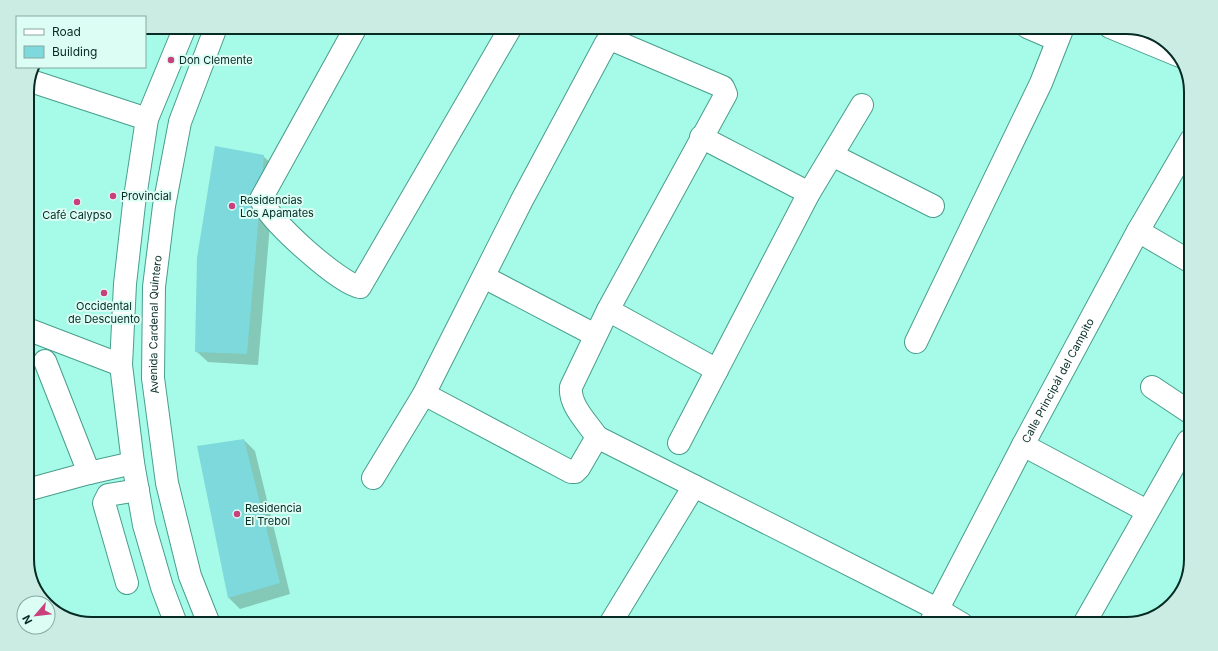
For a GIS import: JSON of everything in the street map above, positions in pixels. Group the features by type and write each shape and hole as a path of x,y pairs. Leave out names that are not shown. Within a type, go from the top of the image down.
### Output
{"street":[{"path":"173,617 162,586 144,525 133,463 121,365 125,284 133,212 147,119 182,34"},
{"name":"Avenida Cardenal Quintero","path":"206,617 190,576 168,483 153,378 154,294 164,206 180,122 213,34"},
{"path":"352,34 261,199 275,219 306,250 333,272 360,287 507,34"},
{"path":"916,342 1041,83 1060,34"},
{"path":"1127,34 1166,50"},
{"path":"373,478 424,394 522,200 606,43 615,41 723,87 726,94 701,137 595,335 571,387 570,395 597,437 694,486 934,616"},
{"path":"35,82 147,119"},
{"path":"678,443 809,193 862,105"},
{"path":"701,137 809,193"},
{"name":"Calle Principál del Campito","path":"934,616 1023,445 1138,231 1184,152"},
{"path":"832,155 933,206"},
{"path":"1138,231 1184,258"},
{"path":"484,276 595,335"},
{"path":"608,310 717,370"},
{"path":"34,332 121,365"},
{"path":"45,361 89,473"},
{"path":"1152,387 1184,408"},
{"path":"424,394 571,472 575,472 579,468 597,437"},
{"path":"1023,445 1148,511"},
{"path":"1088,617 1184,448"},
{"path":"34,488 133,463"},
{"path":"614,617 694,486"},
{"path":"127,583 104,503 108,496 138,490"}],"building":[{"name":"Residencias Los Apamates","path":"215,146 264,155 247,354 195,352 197,258"},
{"name":"Residencia El Trebol","path":"244,439 280,583 228,598 197,446"}],"place":[{"name":"Don Clemente","path":"171,60"},
{"name":"Provincial","path":"113,196"},
{"name":"Café Calypso","path":"77,202"},
{"name":"Residencias Los Apamates","path":"232,206"},
{"name":"Occidental de Descuento","path":"104,293"},
{"name":"Residencia El Trebol","path":"237,514"}]}
